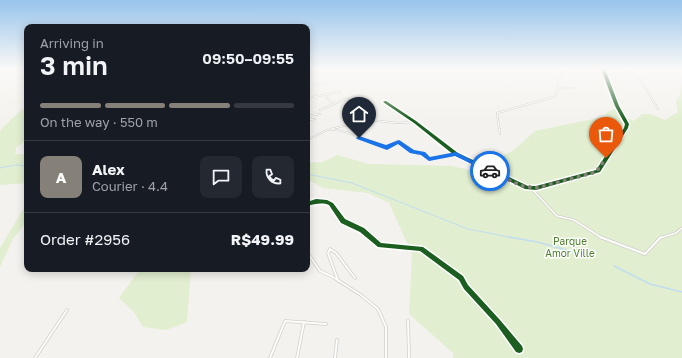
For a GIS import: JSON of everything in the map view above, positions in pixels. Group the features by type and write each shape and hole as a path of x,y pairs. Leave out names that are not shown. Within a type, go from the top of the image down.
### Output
{"street":[{"path":"385,102 456,154 513,182 532,188 549,185 598,171 626,128 627,124 617,106 609,86"},
{"path":"645,86 658,109"},
{"path":"500,134 496,114 498,112 551,99 558,95 557,88 573,88"},
{"path":"310,98 340,92"},
{"path":"325,95 333,104"},
{"path":"320,110 348,98"},
{"path":"310,116 320,114"},
{"path":"310,120 315,119"},
{"path":"310,139 313,139 321,132 369,120 397,123 414,122"},
{"path":"329,130 337,131 387,148 399,142 412,152 423,154 429,159 456,154"},
{"path":"532,188 557,216 574,220 596,235 629,249 646,254 662,236 676,233 682,228"},
{"path":"310,203 316,201 331,204 343,222 362,230 380,245 421,249 461,278 519,349"},
{"path":"338,281 328,253 330,249 336,253 355,278"},
{"path":"310,256 320,271 361,295 378,309 386,327 386,358"},
{"path":"35,358 67,310"},
{"path":"270,358 283,322 290,320 326,324"},
{"path":"408,321 409,358"},
{"path":"297,358 304,322"},
{"path":"335,358 337,340"}],"green space":[{"name":"Parque Amor Ville","path":"682,86 682,358 453,358 453,353 409,314 412,254 389,203 368,193 323,188 310,181 310,163 323,162 337,155 369,164 452,166 474,171 514,150 535,131 598,118 606,118 606,113 614,109 634,121 642,114 650,114 665,120 678,112 676,101 680,95"},
{"path":"24,108 24,141 16,148 15,154 24,155 24,183 0,185 0,132 3,127"},
{"path":"24,208 24,225 13,239 0,267 0,248"},
{"path":"138,272 191,272 187,322 166,330 143,327 134,312 119,298"}],"waterway":[{"path":"0,168 16,165 24,166"},
{"path":"310,175 352,183 468,229 514,238"},
{"path":"509,237 537,242 585,255"},
{"path":"614,266 650,284 682,292"}],"cycle path":[{"path":"385,102 415,122 456,154 527,188 536,188 598,171 626,128 627,124 617,106 609,86"},
{"path":"310,203 316,201 331,204 343,221 362,230 380,245 421,249 461,278 466,287 498,322 519,349"}],"way so far":[{"path":"490,171 527,188 536,188 596,172 599,170 606,158"}],"route":[{"path":"359,138 387,148 396,142 399,142 412,152 423,154 429,159 456,154 490,171"}]}
